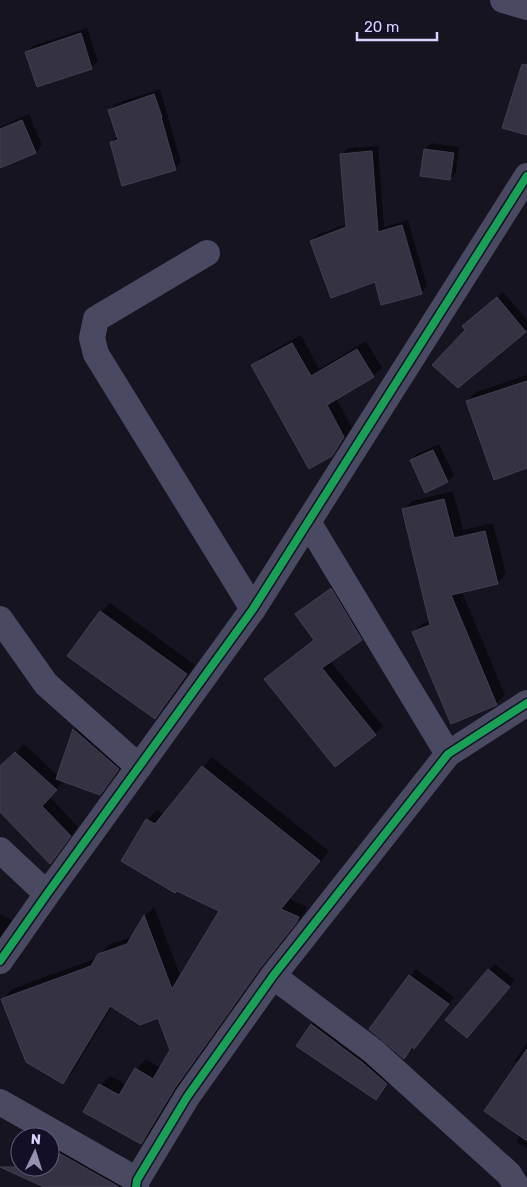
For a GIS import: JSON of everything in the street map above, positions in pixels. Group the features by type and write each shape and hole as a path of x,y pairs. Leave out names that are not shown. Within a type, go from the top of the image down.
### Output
{"street":[{"path":"502,0 527,7"},
{"path":"0,961 253,609 527,176"},
{"path":"207,253 96,319 92,338 96,354 253,609"},
{"path":"308,522 448,754"},
{"path":"0,619 46,684 139,767"},
{"path":"0,1102 137,1184 187,1097 273,976 448,754 527,702"},
{"path":"0,850 47,894"},
{"path":"273,976 374,1051 509,1174 517,1187"}],"building":[{"path":"81,33 92,69 37,87 25,52"},
{"path":"522,64 527,65 527,135 502,128"},
{"path":"154,94 176,170 122,186 110,142 118,140 108,110"},
{"path":"22,120 36,153 0,168 0,129"},
{"path":"424,149 454,153 450,180 420,176"},
{"path":"372,151 378,232 402,225 422,294 381,305 375,282 331,298 310,241 346,227 340,154"},
{"path":"497,297 526,332 458,388 432,365 465,330 462,326"},
{"path":"292,343 311,376 357,349 374,377 327,405 344,437 332,456 309,469 251,365"},
{"path":"527,381 527,468 494,480 466,401"},
{"path":"433,450 448,482 425,493 410,460"},
{"path":"444,499 454,538 485,531 498,584 451,595 497,705 451,724 412,632 430,625 402,509"},
{"path":"331,588 362,640 322,668 376,735 335,767 264,679 314,640 295,614"},
{"path":"100,611 187,674 155,719 67,656"},
{"path":"73,729 119,769 100,795 56,779"},
{"path":"15,752 57,790 42,806 71,836 50,864 0,812 0,766"},
{"path":"202,766 320,861 281,909 299,917 296,923 261,967 175,1088 141,1144 83,1112 99,1084 119,1095 135,1068 153,1079 170,1050 158,1018 140,1025 110,1006 63,1084 26,1062 1,999 91,966 98,954 127,944 144,915 172,989 219,911 177,891 175,893 121,861 146,819 155,824"},
{"path":"488,969 510,987 467,1038 445,1020"},
{"path":"409,975 449,1004 404,1059 369,1029"},
{"path":"311,1024 363,1063 387,1084 376,1100 296,1046"},
{"path":"527,1049 527,1141 484,1111"},
{"path":"60,1154 119,1187 44,1187 22,1177 60,1177"},
{"path":"0,1167 10,1167 10,1172"}],"cycle path":[{"path":"0,961 253,609 527,176"},
{"path":"136,1187 137,1180 187,1097 273,976 448,754 527,703"}]}
